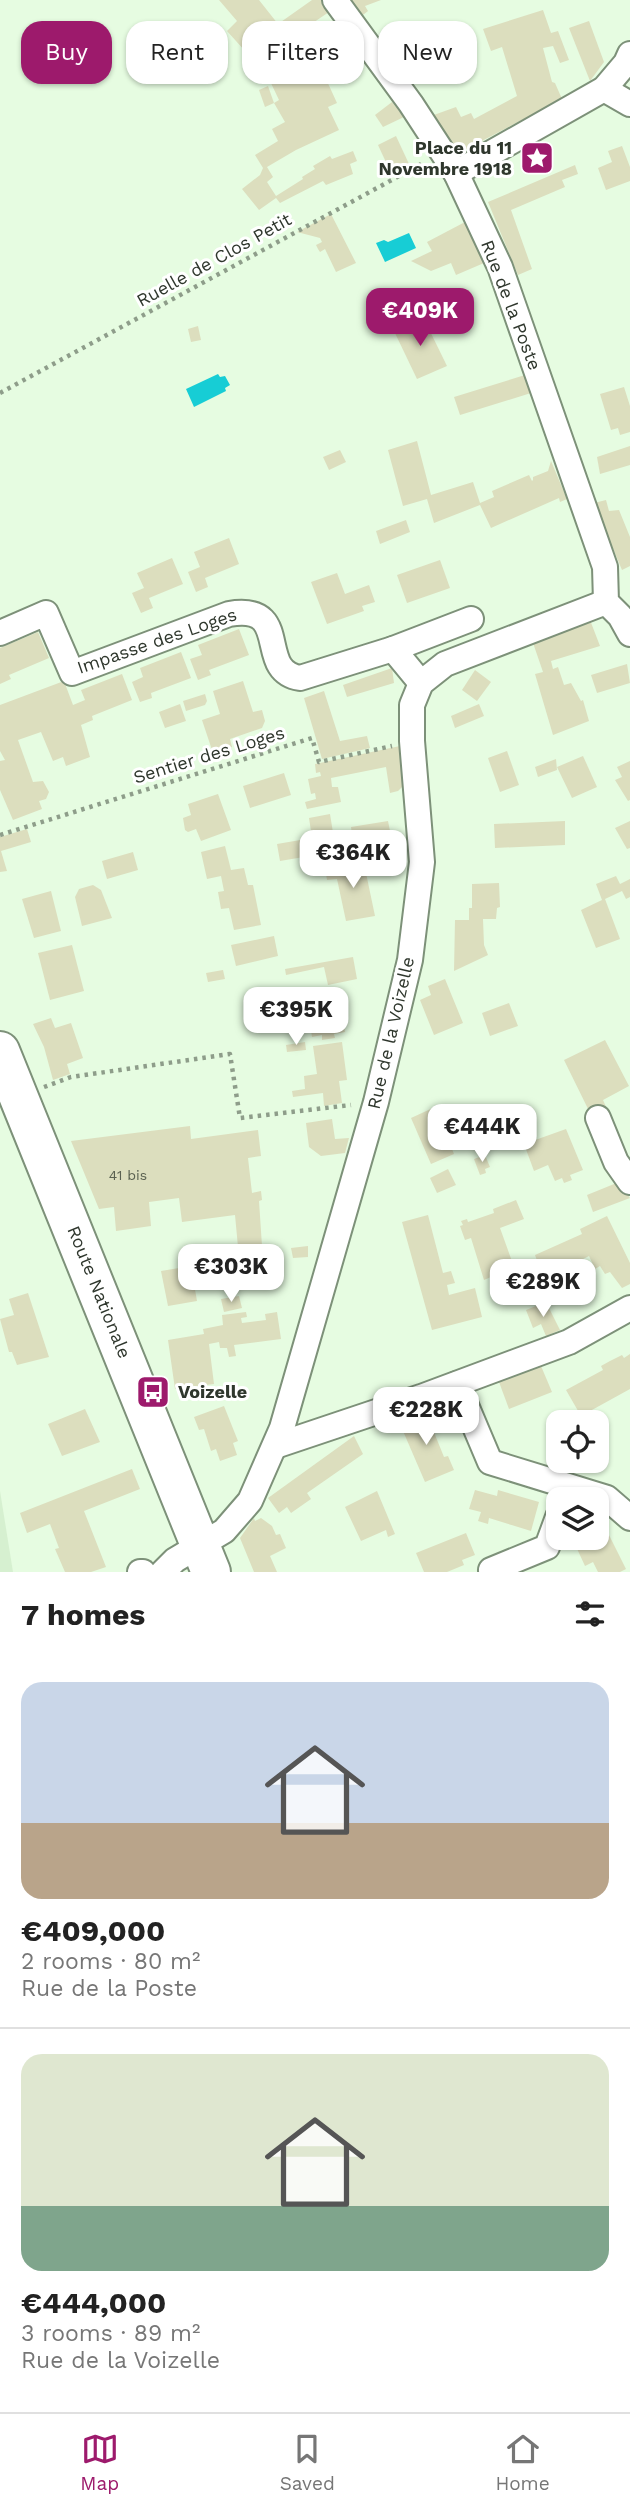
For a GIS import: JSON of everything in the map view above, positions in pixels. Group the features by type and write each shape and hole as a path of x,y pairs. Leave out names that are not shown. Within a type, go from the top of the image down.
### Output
{"main road":[{"name":"Route Nationale","path":"0,1051 187,1507 205,1558"}],"street":[{"name":"Rue de la Poste","path":"335,0 411,104 456,173 500,267 605,567 606,602"},
{"path":"456,173 604,89 626,63 630,54"},
{"path":"604,89 630,104"},
{"path":"393,649 421,683 445,664 606,602 620,616 630,634"},
{"name":"Impasse des Loges","path":"0,632 46,613 72,673 229,614 246,611 258,615 267,626 280,669 289,677 300,678 393,649 471,619"},
{"name":"Rue de la Voizelle","path":"163,1572 175,1560 205,1558 250,1501 275,1446 376,1102 410,960 422,862 412,741 412,705 421,683"},
{"path":"598,1118 616,1162 630,1182"},
{"path":"275,1446 457,1384 569,1342 630,1308"},
{"path":"457,1384 490,1462 553,1487"},
{"path":"609,1500 630,1518"},
{"path":"491,1570 546,1547"}],"path":[{"name":"Ruelle de Clos Petit","path":"0,393 442,152"},
{"name":"Sentier des Loges","path":"0,835 312,737 319,762 412,741"},
{"path":"18,1095 71,1077 230,1054 240,1118 376,1102"}],"shaded area":[{"path":"0,1491 13,1572 0,1572"}],"water":[{"path":"409,233 416,248 385,262 376,243 384,240 388,242"},
{"path":"218,374 220,377 225,376 230,385 225,388 226,391 194,407 186,389"}],"building":[{"path":"219,0 259,0 276,21 242,21 242,48 228,32 237,21"},
{"path":"312,0 321,0 329,12 316,21 282,21"},
{"path":"346,0 381,0 365,6 368,11 359,18"},
{"path":"543,10 551,33 558,31 569,60 560,63 553,46 543,48 552,82 562,99 457,154 431,116 456,107 461,117 471,113 474,119 517,96 502,47 491,51 483,29"},
{"path":"589,21 604,62 590,81 569,28"},
{"path":"271,84 328,84 337,103 328,107 339,130 267,167 273,177 267,182 276,196 303,179 302,177 315,169 313,166 330,156 332,159 353,151 357,161 350,164 353,174 326,185 323,181 280,203 276,198 259,210 242,189 260,175 263,168 255,155 278,141 272,129 285,122 274,103 279,100"},
{"path":"268,86 274,103 265,107 259,90"},
{"path":"392,102 404,117 383,127 375,115"},
{"path":"396,136 409,164 391,173 378,145"},
{"path":"622,146 630,167 630,181 606,190 598,168 612,162 608,151"},
{"path":"575,165 578,174 562,180 565,187 511,210 532,269 518,275 488,202"},
{"path":"331,214 356,263 336,272 325,249 320,252 316,245 322,242 320,238 297,232"},
{"path":"465,222 484,263 456,275 451,263 431,271 411,261 432,251 427,242"},
{"path":"423,317 447,366 417,379 394,331"},
{"path":"198,326 201,340 191,342 188,329"},
{"path":"525,375 531,393 460,415 454,397"},
{"path":"624,387 630,406 630,432 620,435 618,428 611,430 600,394"},
{"path":"417,441 431,495 473,482 480,503 494,497 492,491 529,475 532,481 533,477 548,471 551,461 567,499 560,502 559,498 491,528 480,505 434,523 427,499 403,506 388,450"},
{"path":"630,446 630,465 600,474 597,457"},
{"path":"340,450 346,462 329,470 323,457"},
{"path":"606,500 609,511 619,510 630,537 630,566 622,570 594,503"},
{"path":"406,520 410,532 380,544 376,531"},
{"path":"229,538 239,564 205,578 208,587 196,592 188,572 200,567 194,552"},
{"path":"172,558 183,584 149,598 153,608 141,613 132,593 144,588 137,573"},
{"path":"440,560 450,588 407,603 397,575"},
{"path":"337,573 345,594 369,585 375,602 362,606 364,611 327,624 311,582"},
{"path":"590,620 600,646 551,661 553,669 558,667 564,685 571,683 581,701 583,700 589,721 553,735 535,674 543,672 532,640"},
{"path":"239,629 249,655 209,670 211,675 198,680 190,659 202,655 198,645"},
{"path":"38,632 49,658 9,675 11,679 0,684 0,648"},
{"path":"181,652 191,678 151,693 152,698 140,702 132,682 143,677 140,668"},
{"path":"627,664 630,683 597,693 591,675"},
{"path":"392,668 394,683 347,697 343,685"},
{"path":"475,670 491,682 477,701 462,690"},
{"path":"122,674 132,700 92,716 93,720 81,725 90,757 66,766 63,757 53,761 41,732 18,740 33,782 43,781 49,792 46,799 39,801 42,809 13,820 0,790 0,761 5,760 0,751 0,705 64,681 73,705 85,700 81,690"},
{"path":"243,681 253,712 262,710 265,721 262,728 230,739 232,747 213,753 202,720 220,714 213,691"},
{"path":"324,691 340,741 367,736 370,748 322,759 304,698"},
{"path":"205,694 205,705 186,711 183,701"},
{"path":"180,704 186,721 165,728 159,712"},
{"path":"479,704 484,716 455,728 451,716"},
{"path":"400,746 403,786 398,791 390,793 386,767 331,778 332,787 338,787 341,802 307,809 305,802 316,799 315,793 311,794 308,779 321,776 320,772 316,773 315,764"},
{"path":"507,751 519,785 500,792 488,758"},
{"path":"583,756 597,787 572,798 557,767"},
{"path":"556,759 557,770 538,777 535,767"},
{"path":"630,761 628,801 615,780 622,777 617,767"},
{"path":"284,773 291,795 250,808 243,786"},
{"path":"218,794 231,830 201,841 196,829 188,832 185,830 183,818 191,815 188,804"},
{"path":"330,814 335,845 350,843 351,849 280,861 277,844 312,838 309,818"},
{"path":"388,821 392,841 358,847 356,834 352,835 351,827"},
{"path":"565,821 565,845 495,848 494,824"},
{"path":"630,821 630,848 627,849 615,828"},
{"path":"27,829 31,842 1,851 7,871 0,872 0,837"},
{"path":"225,846 231,870 244,868 248,885 253,885 261,925 234,930 229,908 221,909 218,892 224,891 221,876 207,879 201,852"},
{"path":"133,852 138,870 107,879 102,861"},
{"path":"360,861 362,874 366,873 375,916 346,921 337,879 327,880 325,868"},
{"path":"616,876 620,884 630,879 630,897 626,899 622,891 605,899 620,939 596,948 581,910 602,900 596,884"},
{"path":"499,883 500,907 497,908 496,919 483,919 484,945 488,955 454,971 455,920 469,920 472,884"},
{"path":"93,885 101,890 112,918 82,926 75,897 79,889"},
{"path":"51,891 61,931 34,938 22,899"},
{"path":"274,936 278,956 236,966 231,945"},
{"path":"72,945 84,991 50,1000 38,953"},
{"path":"353,957 357,979 328,985 324,967 286,975 285,969"},
{"path":"223,970 225,979 208,982 206,973"},
{"path":"445,979 463,1023 434,1035 420,1000 431,995 428,986"},
{"path":"304,988 306,1000 290,1003 288,990"},
{"path":"339,994 345,1032 334,1034 335,1038 322,1040 322,1035 312,1037 306,1000"},
{"path":"509,1003 518,1026 490,1036 482,1013"},
{"path":"51,1018 55,1028 71,1023 83,1058 67,1064 70,1074 53,1080 44,1047 33,1024"},
{"path":"605,1040 629,1086 603,1100 607,1109 592,1117 564,1060"},
{"path":"305,1042 306,1050 287,1052 286,1045"},
{"path":"342,1042 347,1080 339,1081 342,1103 324,1106 323,1093 293,1097 292,1091 305,1089 304,1076 317,1074 313,1046"},
{"path":"435,1107 454,1154 431,1164 411,1118"},
{"path":"332,1119 335,1139 349,1138 345,1153 321,1156 309,1147 306,1123"},
{"path":"190,1126 191,1139 258,1130 261,1156 248,1158 252,1193 261,1191 262,1200 259,1201 262,1246 238,1247 235,1215 182,1222 179,1198 149,1202 151,1226 116,1231 114,1207 99,1209 71,1141"},
{"path":"566,1129 583,1170 570,1175 572,1180 564,1183 562,1178 555,1181 548,1165 534,1171 524,1144"},
{"path":"485,1155 490,1167 485,1169 486,1173 480,1175 474,1159"},
{"path":"448,1169 456,1185 437,1193 430,1178"},
{"path":"619,1182 630,1198 593,1212 587,1195"},
{"path":"516,1200 524,1219 500,1228 514,1267 484,1280 471,1238 465,1240 461,1221 467,1219 468,1222 494,1213 493,1209"},
{"path":"428,1215 443,1273 451,1271 455,1283 447,1285 449,1295 475,1288 482,1317 432,1330 402,1222"},
{"path":"607,1216 630,1263 630,1284 622,1288 610,1272 605,1274 600,1266 595,1269 589,1256 562,1270 572,1289 549,1300 539,1278 552,1272 550,1266 540,1269 535,1255 582,1234 580,1229"},
{"path":"308,1246 308,1257 293,1258 291,1248"},
{"path":"191,1266 197,1301 168,1306 161,1271"},
{"path":"28,1293 49,1357 17,1365 12,1352 9,1352 0,1319 14,1315 9,1299"},
{"path":"239,1296 242,1308 224,1312 221,1299"},
{"path":"546,1302 560,1330 546,1336 541,1324 533,1328 526,1310"},
{"path":"246,1312 247,1317 241,1318 242,1323 266,1320 265,1314 277,1312 281,1339 234,1345 236,1356 229,1357 227,1348 220,1348 219,1342 209,1344 214,1384 175,1389 168,1340 204,1334 203,1329 223,1325 222,1315"},
{"path":"630,1354 630,1389 592,1410 578,1410 566,1390 603,1370 601,1366 622,1355 624,1358"},
{"path":"541,1366 552,1392 509,1409 499,1382"},
{"path":"224,1406 238,1441 233,1443 237,1455 220,1461 216,1449 211,1451 204,1429 199,1430 194,1417"},
{"path":"85,1409 100,1442 62,1456 48,1424"},
{"path":"425,1410 444,1457 448,1456 454,1470 425,1482 403,1431 406,1430 402,1418"},
{"path":"354,1436 363,1454 307,1493 311,1499 291,1513 287,1507 279,1513 268,1498"},
{"path":"132,1469 140,1489 84,1511 106,1567 91,1572 65,1572 55,1549 59,1548 50,1524 27,1533 20,1513"},
{"path":"475,1490 497,1496 498,1490 539,1502 531,1531 489,1518 488,1524 478,1521 481,1512 469,1509"},
{"path":"377,1491 395,1534 388,1537 386,1530 361,1541 345,1507"},
{"path":"254,1518 255,1521 261,1518 272,1526 276,1535 280,1534 286,1548 270,1556 277,1572 254,1572 240,1538"},
{"path":"466,1533 475,1555 462,1560 464,1565 447,1572 424,1572 416,1553"},
{"path":"609,1535 626,1569 620,1572 598,1572 593,1562 585,1566 578,1550 609,1550"}],"place":[{"name":"Place du 11 Novembre 1918","path":"537,158"},
{"name":"Voizelle","path":"153,1392"}]}
